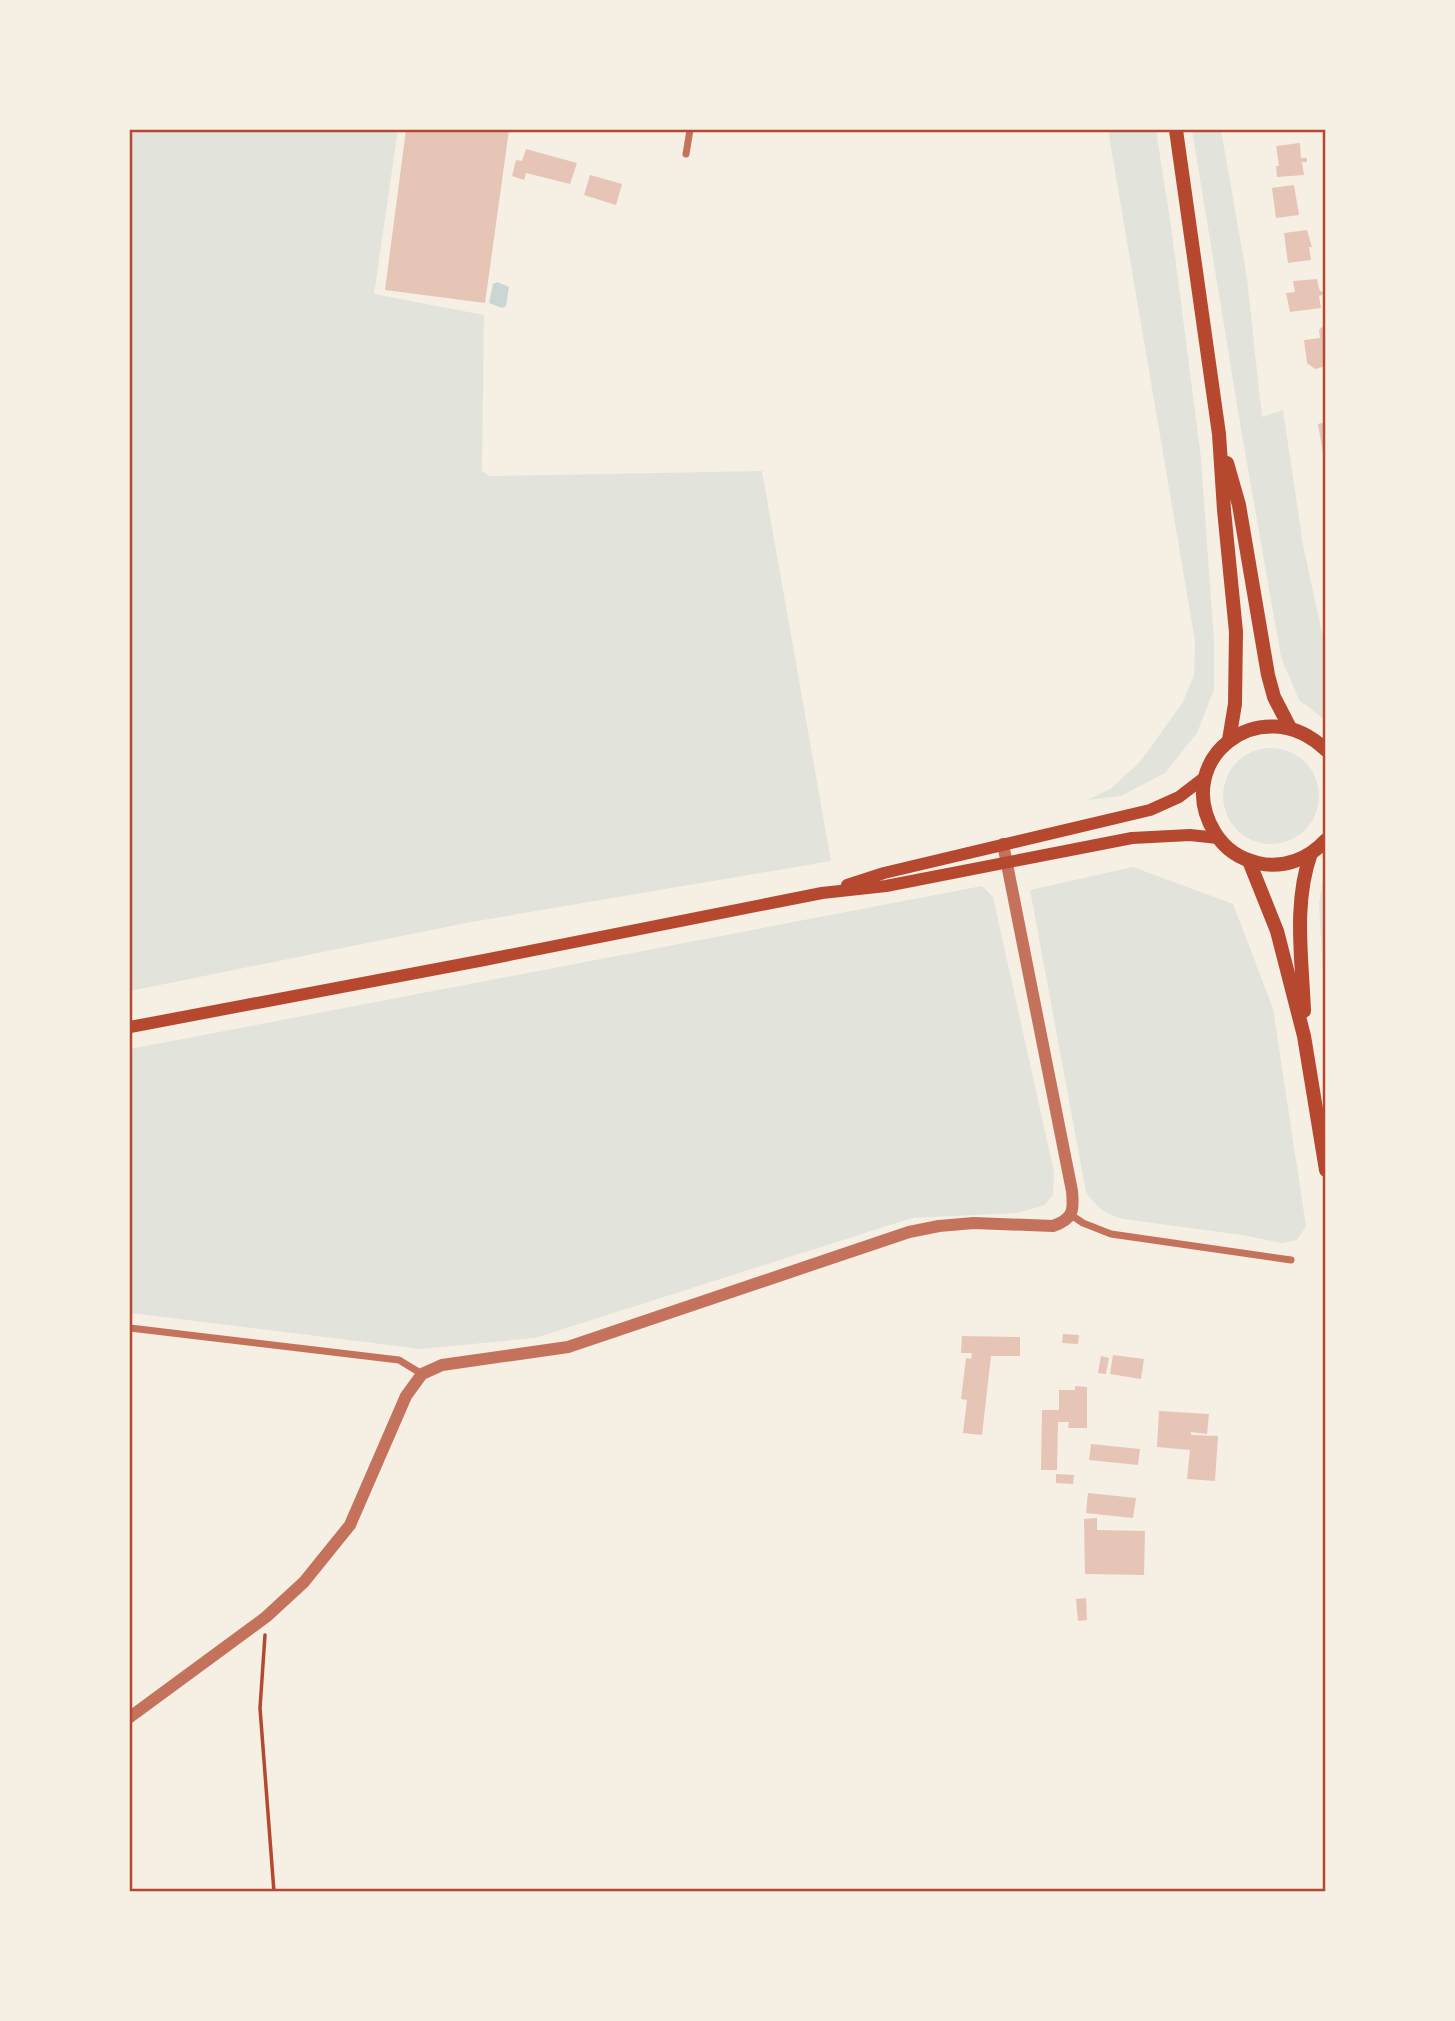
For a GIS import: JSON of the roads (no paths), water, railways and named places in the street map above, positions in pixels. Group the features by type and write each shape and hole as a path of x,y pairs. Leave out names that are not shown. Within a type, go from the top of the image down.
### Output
{"main road":[{"path":"1176,130 1219,434 1236,652 1235,704 1229,740"},
{"path":"1219,434 1238,505 1268,675 1274,697 1290,727"},
{"path":"1325,750 1303,732 1290,727 1258,727 1243,732 1229,740 1219,751 1205,777 1203,793 1204,809 1218,838 1226,848 1249,861 1264,864 1297,861 1325,840"},
{"path":"822,893 884,873 1150,810 1179,797 1205,777"},
{"path":"130,1027 822,893 886,886 1132,838 1190,835 1218,838"},
{"path":"1304,1036 1299,903 1311,853"},
{"path":"1249,861 1273,921 1304,1036 1325,1170"}],"street":[{"path":"686,154 690,130"},
{"path":"130,1717 266,1617 304,1582 351,1525 406,1396 422,1374 442,1365 568,1347 909,1232 974,1223 1053,1226 1064,1222 1071,1215 1072,1191 1003,844"},
{"path":"1071,1215 1111,1234 1291,1260"},
{"path":"130,1328 399,1360 422,1374"}]}
